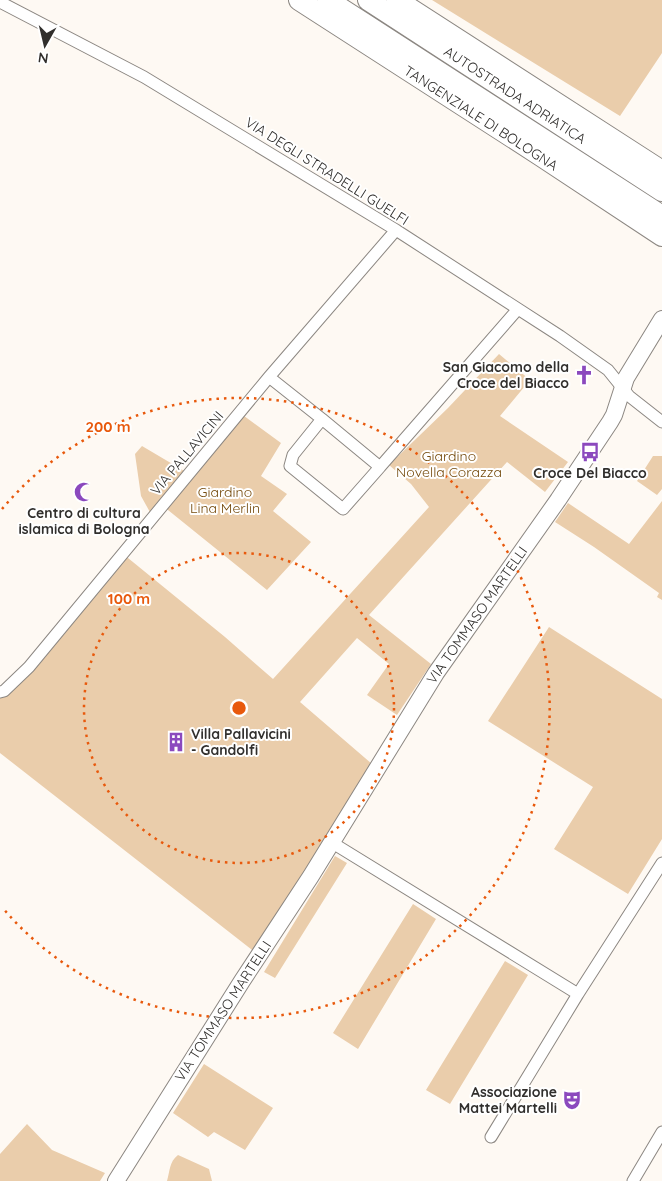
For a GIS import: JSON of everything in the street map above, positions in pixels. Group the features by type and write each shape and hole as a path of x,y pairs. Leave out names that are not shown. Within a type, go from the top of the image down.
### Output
{"highway":[{"name":"TANGENZIALE DI BOLOGNA","path":"299,0 662,236"},
{"name":"AUTOSTRADA ADRIATICA","path":"328,0 662,216"},
{"name":"AUTOSTRADA ADRIATICA","path":"368,0 662,190"},
{"path":"398,0 662,171"}],"main road":[{"name":"VIA TOMMASO MARTELLI","path":"116,1181 242,981 311,876 436,673 558,500 610,422 630,370 662,319"}],"street":[{"name":"VIA DEGLI STRADELLI GUELFI","path":"0,2 144,76 396,230 518,308 608,370 622,389 662,422"},
{"name":"VIA PALLAVICINI","path":"0,692 4,691 29,667 269,377 396,230"},
{"path":"322,419 293,455 290,466 343,509 518,308"},
{"path":"269,377 380,467"},
{"path":"331,842 578,994"},
{"path":"490,1138 578,994 662,863"},
{"path":"633,1181 662,1132"}],"green space":[{"path":"432,0 662,0 662,53 620,116"},
{"name":"Giardino Novella Corazza","path":"499,354 530,380 500,416 568,462 545,492 507,462 369,615 431,664 397,715 367,695 389,664 357,638 300,702 372,764 256,953 0,753 0,692 118,554 128,558 273,679 429,507 411,484 389,465 448,408"},
{"name":"Giardino Lina Merlin","path":"240,413 281,443 261,476 287,494 273,511 311,542 267,590 163,506"},
{"path":"142,446 186,472 151,514 141,496 135,454"},
{"path":"653,456 662,456 662,489 657,495 637,481"},
{"path":"662,501 662,600 657,597 659,593 555,522 568,503 629,544"},
{"path":"549,627 662,699 662,839 628,894 554,849 593,787 488,721"},
{"path":"335,856 347,863 275,978 264,972"},
{"path":"413,904 436,919 358,1049 333,1033"},
{"path":"505,961 528,975 450,1104 426,1090"},
{"path":"204,1064 273,1108 245,1150 214,1132 208,1137 173,1113"},
{"path":"27,1124 52,1150 105,1173 100,1181 0,1181 0,1154"},
{"path":"178,1155 209,1169 212,1181 167,1181 171,1164"}],"place":[{"name":"San Giacomo della Croce del Biacco","path":"584,375"},
{"name":"Croce Del Biacco","path":"590,452"},
{"name":"Centro di cultura islamica di Bologna","path":"84,492"},
{"name":"Villa Pallavicini - Gandolfi","path":"176,742"},
{"name":"Associazione Mattei Martelli","path":"572,1100"}]}
